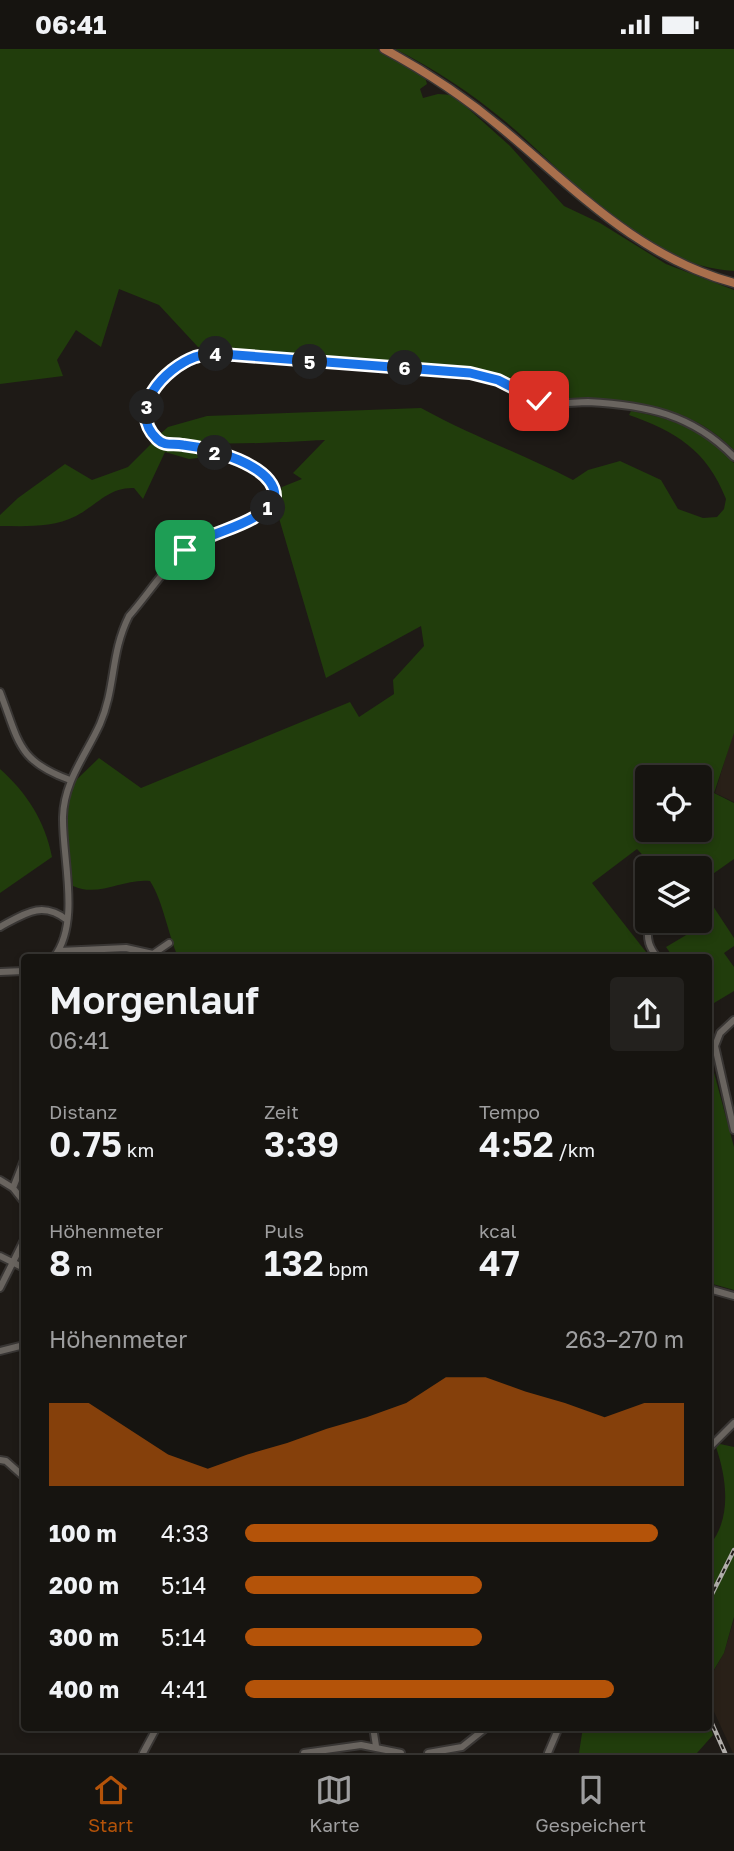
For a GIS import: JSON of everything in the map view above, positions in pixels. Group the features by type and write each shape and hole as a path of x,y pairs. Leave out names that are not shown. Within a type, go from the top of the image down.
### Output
{"main road":[{"path":"384,49 471,103 624,232 671,259 734,283"}],"street":[{"path":"57,954 65,938 67,920 63,817 70,780 101,722 111,683 115,651 130,616 185,550 216,531 261,515 275,496 274,483 268,475 246,463 185,445 167,445 153,434 148,418 148,396 167,375 195,357 222,354 284,361 373,364 486,376 539,401 620,405 666,413 697,425 715,437 734,457"},
{"path":"0,692 25,755 40,768 70,780"},
{"path":"0,927 39,908 52,910 67,920"},
{"path":"647,933 649,949 654,954"},
{"path":"57,954 126,948 153,954 169,943"},
{"path":"0,972 21,971"},
{"path":"734,1020 712,1044 734,1130"},
{"path":"13,1188 21,1168"},
{"path":"0,1180 13,1188 21,1198"},
{"path":"0,1286 21,1248"},
{"path":"0,1256 21,1266"},
{"path":"712,1290 734,1296"},
{"path":"0,1351 21,1346"},
{"path":"712,1445 734,1423"},
{"path":"0,1460 6,1461 21,1474"},
{"path":"143,1753 155,1731"},
{"path":"374,1731 376,1746"},
{"path":"428,1753 462,1747 482,1731"},
{"path":"548,1753 557,1731"},
{"path":"304,1753 376,1746 401,1753"}],"shaded area":[{"path":"734,733 734,802 715,793"},
{"path":"734,1619 734,1753 712,1707 712,1674 724,1653"}],"green space":[{"path":"0,49 377,49 425,77 427,84 420,89 423,98 438,94 453,95 510,146 564,206 600,223 666,264 734,290 734,450 705,427 674,412 622,403 554,401 479,372 228,352 198,347 159,305 119,289 101,347 76,330 57,360 63,376 0,384"},
{"path":"395,49 734,49 734,271 700,265 668,253 638,236 583,192 493,112 439,74"},
{"path":"421,408 573,480 588,470 620,461 661,480 678,509 703,518 717,517 724,509 726,499 709,467 699,455 675,436 629,415 631,411 674,422 711,442 734,463 734,733 714,793 734,803 734,859 712,875 712,856 644,856 637,849 592,883 648,954 177,954 150,881 92,890 73,886 66,821 68,801 72,784 99,758 141,788 350,702 359,717 394,694 393,680 424,646 421,626 326,678 276,508 282,487 302,479 293,473 325,440 212,443 170,440 159,435 168,427 207,416"},
{"path":"155,440 208,453 206,457 189,459 165,452 143,499 134,488 125,488 110,494 76,516 58,523 0,526 0,515 18,498 65,464 92,480 128,467"},
{"path":"0,769 19,788 34,809 45,831 52,857 0,893"},
{"path":"712,905 734,938 734,946 724,953 734,967 734,991 712,1004 712,954 671,954 666,947 690,933 712,933"},
{"path":"712,1065 734,1147 734,1290 712,1284"},
{"path":"720,1444 734,1447 734,1617 724,1653 712,1673 712,1541 721,1524 725,1498 723,1472 716,1447"},
{"path":"582,1731 712,1731 713,1735 697,1753 579,1753"}],"railway":[{"path":"712,1594 734,1550"},
{"path":"712,1724 725,1753"}],"route":[{"path":"185,550 216,531 261,515 271,505 275,496 274,483 257,468 185,445 167,445 153,434 149,426 148,396 177,366 195,357 222,354 284,361 373,364 470,373 498,380 539,401"}]}
